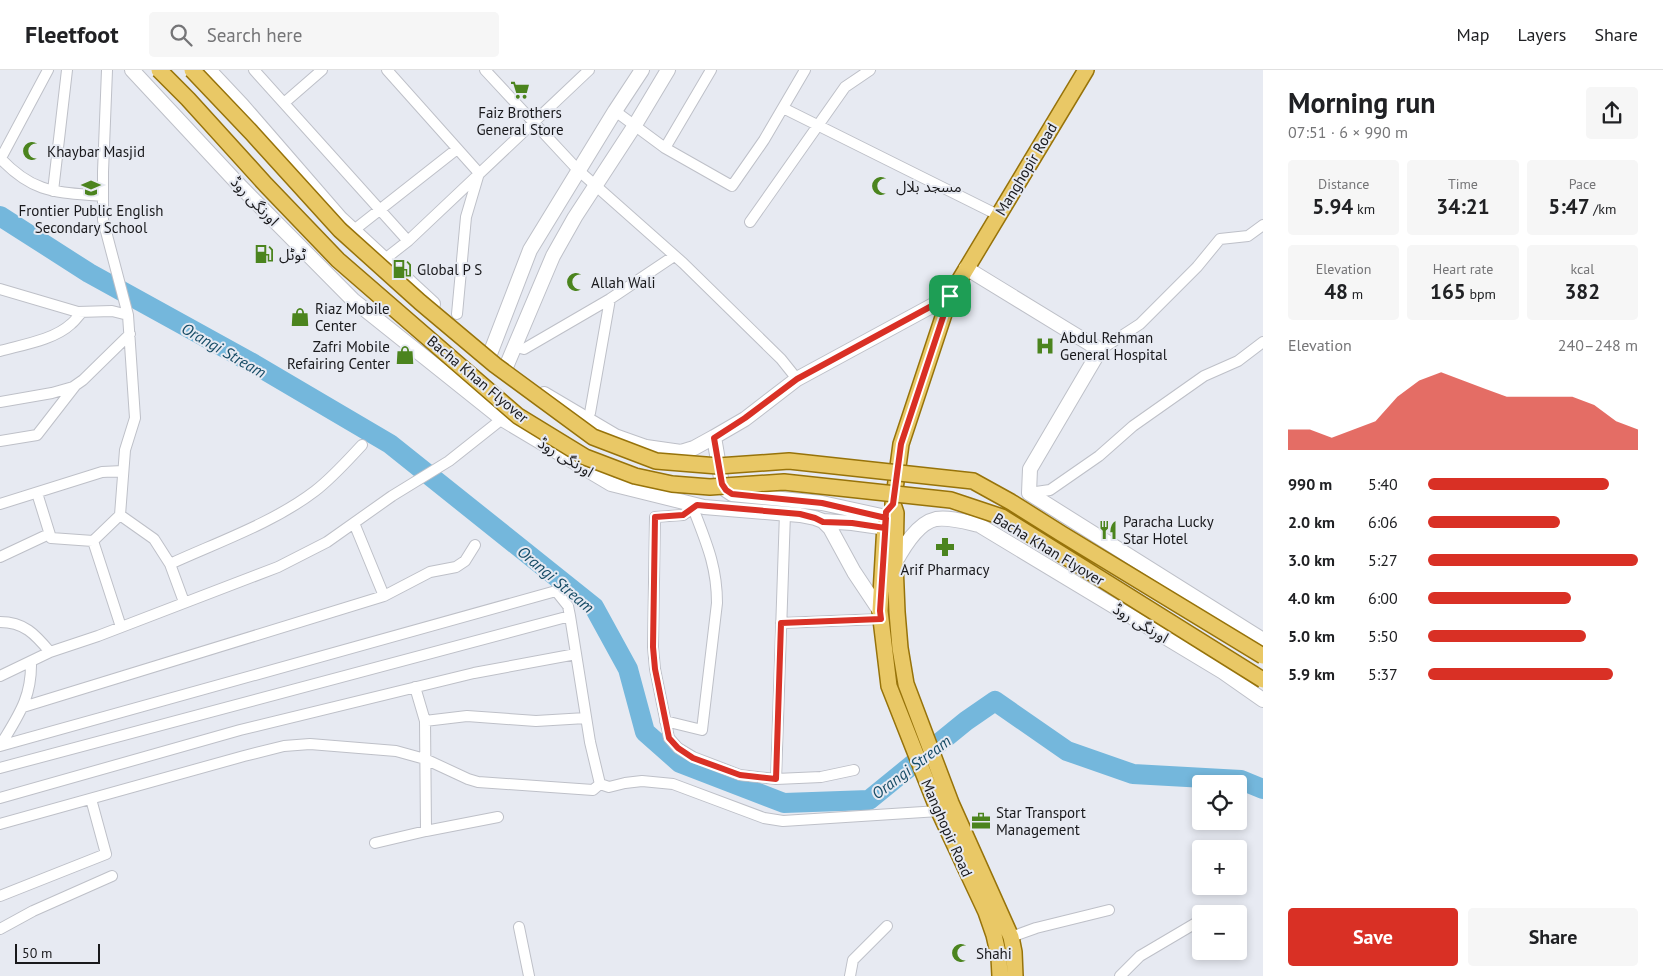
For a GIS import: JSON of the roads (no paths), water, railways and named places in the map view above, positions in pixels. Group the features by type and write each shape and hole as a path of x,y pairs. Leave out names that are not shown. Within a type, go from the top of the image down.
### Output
{"main road":[{"name":"Bacha Khan Flyover","path":"159,70 188,99 266,186 338,260 518,416 584,457 636,476 672,484 710,487 784,482 951,500 1002,517 1263,680"},
{"name":"Bacha Khan Flyover","path":"192,70 258,139 340,230 420,302 495,365 593,437 656,460 718,466 789,461 973,481 1011,502 1263,656"},
{"name":"Manghopir Road","path":"1000,976 999,957 986,912 889,686 880,615 901,444 950,296 1086,70"},
{"name":"Manghopir Road","path":"891,520 900,648 906,684 942,806 1010,937 1014,952 1015,976"}],"street":[{"path":"48,70 0,158 13,171 29,182 53,192 103,196"},
{"path":"53,192 67,70"},
{"path":"37,493 51,538 93,541 120,515 125,450 135,418 128,315 103,220 107,70"},
{"name":"اورنگی روڈ","path":"132,70 241,187 353,300 502,419 611,484 695,507 800,514 823,522 852,523 891,520"},
{"path":"209,70 341,219 476,344 536,390 615,436 646,447 681,452 694,448 714,438 745,418 797,379 950,296"},
{"path":"254,70 408,241"},
{"path":"284,103 322,70"},
{"path":"387,70 479,173"},
{"path":"485,70 578,170 674,256 781,360 797,379"},
{"path":"385,259 408,241 589,70"},
{"path":"490,354 530,250 615,110 642,70"},
{"path":"506,367 553,256 575,217 635,125 668,70"},
{"path":"665,148 711,70"},
{"path":"615,110 665,148 732,186 764,140 806,70"},
{"path":"750,222 844,87 870,70"},
{"path":"783,108 998,215"},
{"path":"354,230 457,148"},
{"path":"457,314 466,217 479,173"},
{"path":"1029,493 1030,469 1100,350 1140,324 1197,267 1220,240 1248,236 1263,225"},
{"path":"516,347 524,349 610,299 674,256"},
{"path":"966,268 1100,350"},
{"path":"0,289 78,312 112,310 128,315"},
{"path":"590,413 610,299"},
{"path":"0,351 44,339 60,332 70,325 82,312"},
{"path":"0,441 37,435 76,385 130,334"},
{"path":"1029,493 1050,490 1099,456 1133,426 1204,376 1238,361 1263,342"},
{"path":"0,402 52,393 76,385"},
{"path":"0,676 50,652 278,567 327,542 392,496 449,461 502,419"},
{"path":"714,438 722,484 732,494 822,503 891,520"},
{"path":"170,564 277,516 315,491 332,477 362,445"},
{"path":"0,504 102,472 123,471"},
{"path":"1029,493 1263,640"},
{"path":"665,721 702,730 717,603 717,586 713,563 695,507 683,515 655,517 653,647 655,669 665,721 669,738 678,748 693,758 740,775 776,779 821,777 854,770"},
{"path":"776,779 785,513"},
{"path":"120,515 154,540 170,564 184,602"},
{"name":"اورنگی روڈ","path":"895,564 906,543 921,527 936,519 958,520 979,525 1222,672 1263,700"},
{"path":"781,623 880,615 830,528 823,522"},
{"path":"354,523 384,596"},
{"path":"0,557 50,534"},
{"path":"93,541 121,627"},
{"path":"23,707 384,596 430,572 456,567 465,561 475,544"},
{"path":"0,746 556,591 568,606 590,742 600,784"},
{"path":"0,768 570,616"},
{"path":"0,622 12,622 34,633 50,652"},
{"path":"0,798 240,730 474,673 576,654"},
{"path":"0,746 23,707 31,679 31,661"},
{"path":"416,687 425,721 426,831"},
{"path":"425,721 467,716 536,721 586,718"},
{"path":"0,812 2,824 284,746 310,744 396,751 425,759 478,782 592,790 600,784"},
{"path":"600,784 609,788 625,783 642,781 673,784 764,818 783,821 942,806"},
{"path":"0,896 106,854 91,799"},
{"path":"375,843 498,817"},
{"path":"0,929 32,911 112,876"},
{"path":"1010,937 1036,928 1109,910"},
{"path":"1120,976 1140,956 1192,925"},
{"path":"850,976 853,960 887,926"},
{"path":"519,927 529,976"}],"waterway":[{"name":"Orangi Stream","path":"0,216 89,273 254,364 390,444 594,607 628,669 645,732 680,763 784,803 869,800 966,721 995,701 1067,751 1133,774 1241,780 1263,789"}],"place":[{"name":"Faiz Brothers General Store","path":"520,90"},
{"name":"Khaybar Masjid","path":"32,151"},
{"name":"مسجد بلال","path":"881,186"},
{"name":"Frontier Public English Secondary School","path":"91,188"},
{"name":"ٹوٹل","path":"264,254"},
{"name":"Global P S","path":"402,269"},
{"name":"Allah Wali","path":"576,282"},
{"name":"Riaz Mobile Center","path":"300,317"},
{"name":"Abdul Rehman General Hospital","path":"1045,346"},
{"name":"Zafri Mobile Refairing Center","path":"405,355"},
{"name":"Paracha Lucky Star Hotel","path":"1108,530"},
{"name":"Arif Pharmacy","path":"945,547"},
{"name":"Star Transport Management","path":"981,821"},
{"name":"Shahi","path":"961,953"}]}
